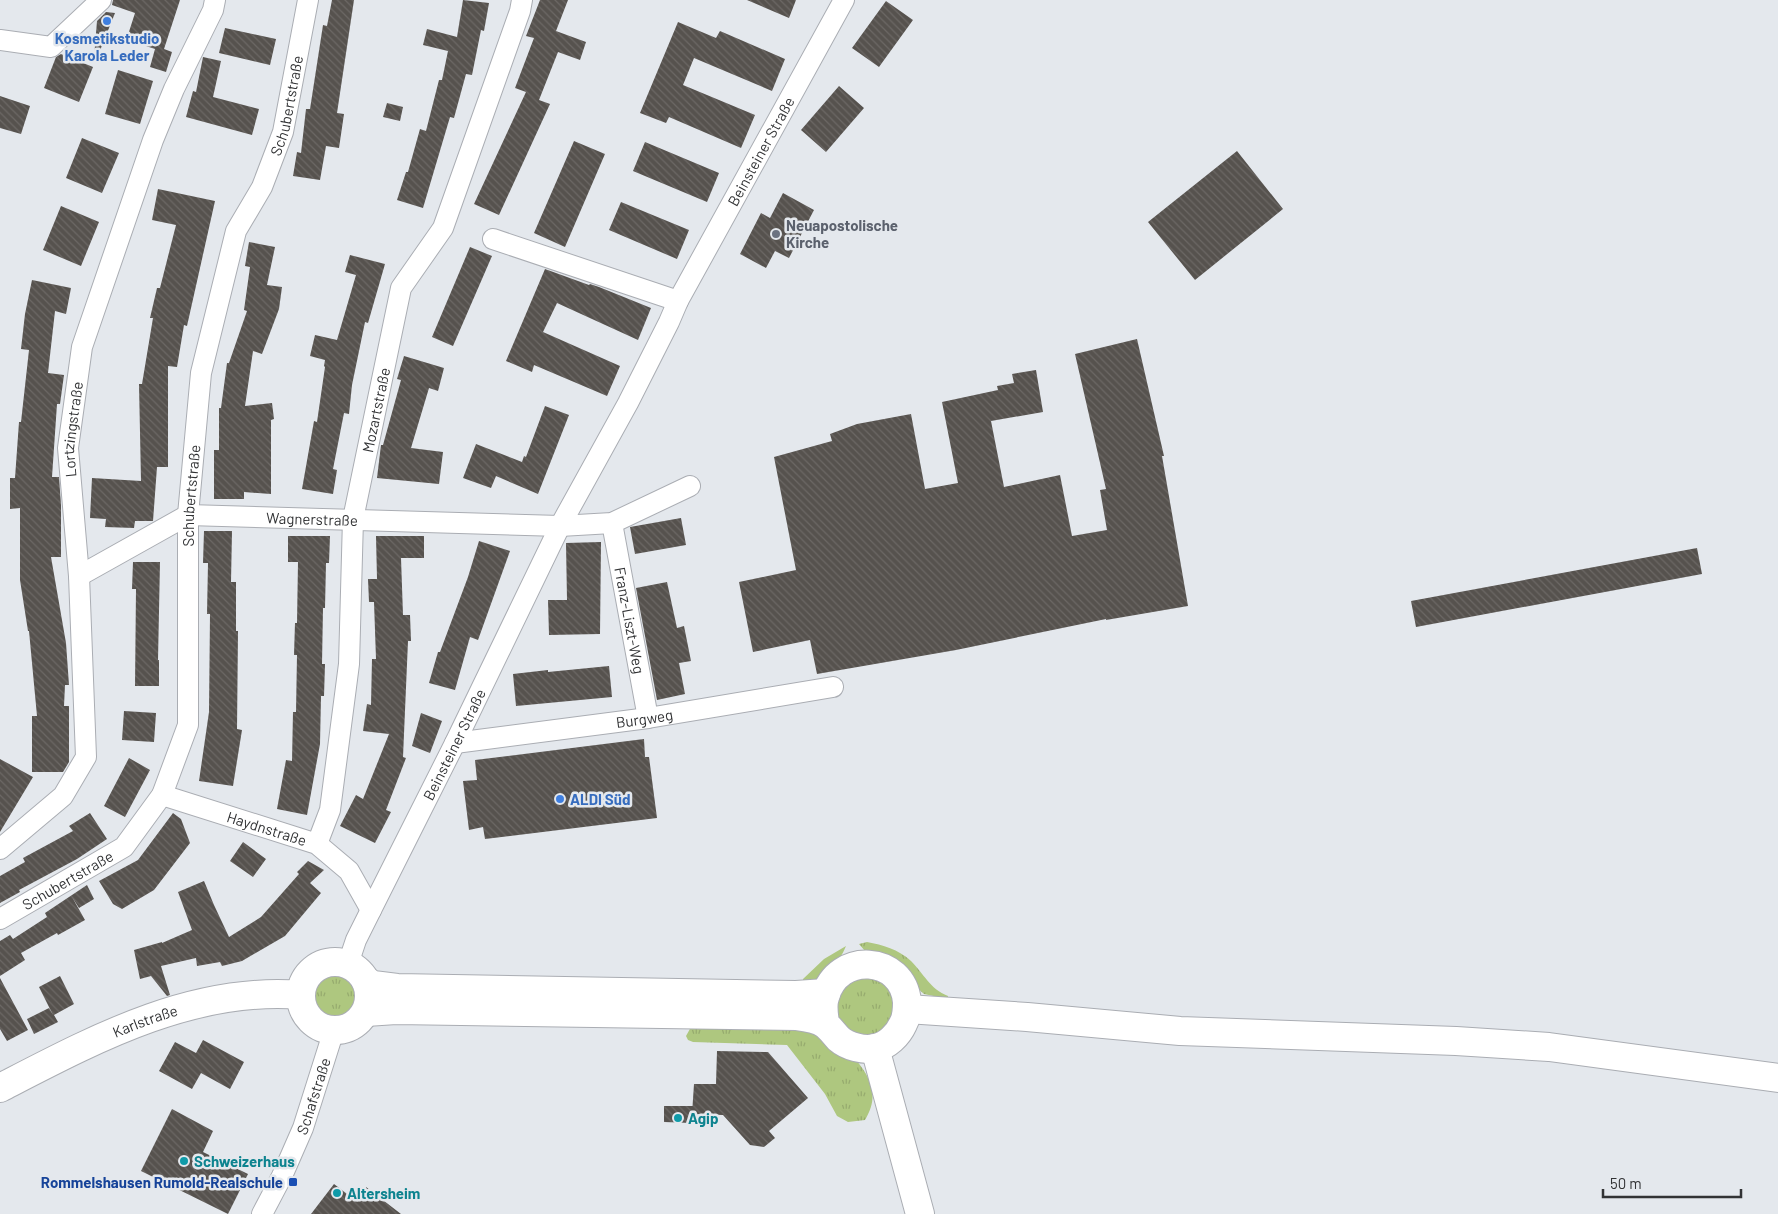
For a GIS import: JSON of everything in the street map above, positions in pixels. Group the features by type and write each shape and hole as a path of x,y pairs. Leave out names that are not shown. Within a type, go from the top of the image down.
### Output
{"main road":[{"path":"357,973 369,989 366,1012 352,1025 334,1030 314,1022 306,1013 301,995 304,982 318,966 328,962 338,962 357,973 373,985 397,988 796,995 826,993"},
{"path":"366,1012 406,1010 806,1017 825,1024 840,1040 851,1046 875,1048 889,1041 900,1032 906,1019 906,993 901,982 892,973 881,967 869,964 857,965 844,970 834,978 826,993 824,999 825,1024"},
{"name":"Karlstraße","path":"0,1088 84,1045 148,1018 185,1007 224,999 301,995"},
{"path":"907,1009 1027,1017 1176,1031 1456,1041 1549,1047 1778,1078"},
{"path":"875,1048 920,1214"}],"street":[{"path":"0,40 51,47 102,0"},
{"name":"Lortzingstraße","path":"0,850 63,796 86,757 79,576 68,448 82,347 153,140 174,89 213,10 215,0"},
{"name":"Schubertstraße","path":"0,919 124,847 162,795 188,725 188,515 201,373 236,231 262,187 283,132 308,0"},
{"name":"Mozartstraße","path":"317,844 330,810 349,664 352,519 401,288 444,228 520,11 522,0"},
{"name":"Beinsteiner Straße","path":"357,973 356,940 455,743 560,526 632,396 678,301 844,0"},
{"path":"493,239 678,301"},
{"path":"560,526 612,523 690,486"},
{"path":"79,576 188,515"},
{"name":"Wagnerstraße","path":"188,515 560,526"},
{"name":"Franz-Liszt-Weg","path":"612,523 648,718"},
{"name":"Burgweg","path":"455,743 648,718 832,687"},
{"name":"Haydnstraße","path":"162,795 317,844 349,871 371,910"},
{"name":"Schafstraße","path":"262,1214 304,1128 334,1030"}],"green space":[{"path":"867,942 901,953 916,966 936,989 948,996 948,999 924,994 880,955 865,951 859,944"},
{"path":"846,946 839,959 829,970 817,979 803,984 803,979 824,959"},
{"path":"332,972 340,972 349,976 355,982 359,995 355,1008 349,1014 340,1018 332,1018 323,1014 317,1008 313,999 313,991 317,982 323,976"},
{"path":"866,973 895,989 897,1022 871,1041 841,1031 833,1000 837,989"},
{"path":"802,1025 857,1061 867,1075 873,1096 872,1104 865,1120 848,1122 837,1116 825,1094 787,1045 693,1042 688,1040 686,1036 691,1027"}],"building":[{"path":"113,0 180,0 164,49 172,52 166,72 150,67 155,49 137,43 138,39 127,38 135,13 112,5"},
{"path":"332,0 354,0 337,113 344,114 339,148 326,146 320,180 293,176 297,152 301,153 306,109 310,109 323,25 327,26"},
{"path":"463,0 489,3 484,31 481,30 472,75 466,74 454,118 450,117 423,208 397,200 406,172 408,172 420,129 426,131 439,80 442,80 448,51 423,45 427,29 457,37"},
{"path":"540,0 568,0 556,31 586,42 580,60 558,52 539,100 550,104 499,215 474,204 526,92 515,88 534,38 526,36"},
{"path":"747,0 796,0 789,18"},
{"path":"886,1 913,20 879,67 852,48"},
{"path":"106,12 115,13 97,58 94,58 97,21"},
{"path":"678,22 716,38 720,31 785,59 772,91 694,58 683,85 755,115 741,148 669,117 666,123 640,113"},
{"path":"225,28 276,39 270,65 219,53"},
{"path":"61,54 93,67 79,102 44,88 56,57"},
{"path":"203,57 221,61 213,97 259,109 252,135 186,117 193,91 196,92"},
{"path":"118,70 153,81 140,124 105,114"},
{"path":"839,86 864,108 826,152 801,130"},
{"path":"0,96 30,106 21,134 0,128"},
{"path":"387,103 403,107 400,121 383,117"},
{"path":"82,138 119,153 102,193 66,178"},
{"path":"574,141 605,154 565,247 534,233"},
{"path":"645,142 719,173 707,202 633,171"},
{"path":"1237,151 1283,209 1195,280 1148,222"},
{"path":"158,189 215,201 187,326 184,325 177,367 168,366 168,467 157,467 153,521 135,521 134,528 105,527 106,519 90,518 92,478 141,481 139,384 142,384 153,318 150,318 157,288 160,288 176,225 152,220"},
{"name":"Neuapostolische Kirche","path":"783,193 814,210 789,258 775,251 766,268 740,254 761,213 770,218"},
{"path":"621,202 689,230 677,259 609,230"},
{"path":"61,206 99,222 81,266 43,250"},
{"path":"249,242 275,247 267,285 282,287 279,309 262,354 253,351 245,406 272,403 274,419 271,420 271,494 244,492 244,499 214,499 214,450 219,450 219,408 221,408 227,363 229,363 247,311 244,310 250,267 245,266"},
{"path":"470,247 492,256 453,346 432,337"},
{"path":"350,255 385,264 368,323 365,322 352,385 349,414 344,413 333,469 337,470 333,494 302,489 314,421 317,422 325,367 325,360 310,356 315,335 337,340 356,275 345,272"},
{"path":"545,269 599,287 651,308 638,340 557,303 543,332 620,366 607,396 534,365 532,372 506,361"},
{"path":"32,280 71,288 66,314 55,311 48,373 64,375 60,404 57,404 52,477 59,477 61,557 51,557 66,643 69,685 65,685 64,706 69,706 69,762 63,772 32,772 32,716 37,716 29,631 20,580 20,508 10,509 10,478 15,478 19,422 21,422 29,350 21,349 25,314"},
{"path":"1137,339 1164,456 1162,456 1188,606 1106,619 956,650 817,674 810,640 753,652 739,582 796,570 774,457 832,441 830,434 857,424 911,414 925,489 958,483 942,402 998,390 997,386 1014,383 1012,374 1036,370 1043,412 991,421 1004,487 1060,475 1072,536 1107,530 1100,490 1106,489 1075,354"},
{"path":"404,356 444,368 438,391 429,388 411,448 443,452 439,484 377,478 381,445 383,445 401,380 397,379"},
{"path":"545,406 569,415 538,494 496,476 491,488 463,478 476,444 522,462 524,456 526,457"},
{"path":"681,518 686,545 635,554 630,527"},
{"path":"204,531 232,531 231,582 236,582 236,631 238,631 237,729 242,730 233,786 199,781 209,712 210,614 207,614 208,563 203,563"},
{"path":"288,536 330,536 329,563 326,563 325,608 323,608 322,664 325,664 324,696 321,696 320,744 307,815 277,809 286,760 292,761 293,712 296,712 297,655 294,655 295,623 297,623 298,562 288,562"},
{"path":"376,536 424,536 424,558 401,558 403,615 410,615 411,641 408,641 403,757 406,758 386,810 391,812 375,843 340,826 356,795 363,799 389,734 363,731 367,704 371,705 372,659 376,659 374,602 369,602 368,579 377,579"},
{"path":"479,541 510,551 478,640 470,637 455,690 429,683 438,652 440,652 468,577"},
{"path":"601,542 600,634 549,635 548,600 567,600 566,543"},
{"path":"1697,548 1702,574 1416,627 1411,601"},
{"path":"133,562 160,562 159,686 135,686 136,589 132,589"},
{"path":"667,582 677,628 684,626 691,661 679,663 685,694 657,700 636,588"},
{"path":"609,666 612,697 516,706 513,674"},
{"path":"124,711 156,713 154,742 122,740"},
{"path":"421,713 442,721 430,753 412,746"},
{"name":"ALDI Süd","path":"644,739 645,757 649,757 657,818 485,839 483,827 469,830 463,781 477,780 475,760"},
{"path":"129,758 150,770 125,817 104,806"},
{"path":"0,759 33,777 0,832"},
{"path":"90,813 107,839 77,859 19,890 20,892 0,903 0,876 25,862 23,858 73,831 69,826"},
{"path":"173,813 181,819 190,843 154,890 122,909 113,904 99,881 138,860"},
{"path":"243,842 266,859 253,877 230,861"},
{"path":"308,861 324,870 310,883 321,893 285,936 242,961 222,966 220,962 197,966 196,958 161,966 170,995 167,996 151,976 140,979 134,950 162,943 192,930 178,892 204,881 229,937 261,917"},
{"path":"87,885 94,899 79,908 72,897 85,920 21,953 25,960 0,976 0,941 10,935 13,939 47,917 45,913"},
{"path":"60,976 74,1004 54,1015 58,1022 34,1034 27,1019 49,1008 53,1015 39,987"},
{"path":"0,978 28,1030 7,1041 0,1029"},
{"path":"203,1040 244,1062 230,1089 201,1073 192,1089 159,1071 175,1042 196,1053"},
{"name":"Agip","path":"717,1051 768,1052 808,1098 769,1131 775,1138 764,1147 750,1145 723,1115 692,1114 694,1084 716,1084"},
{"name":"Agip","path":"664,1106 693,1106 692,1123 664,1122"},
{"name":"Schweizerhaus","path":"172,1109 213,1131 203,1152 248,1174 228,1214 141,1171"},
{"name":"Altersheim","path":"334,1184 355,1200 366,1187 401,1214 311,1214"}],"place":[{"name":"Kosmetikstudio Karola Leder","path":"107,21"},
{"name":"Neuapostolische Kirche","path":"776,234"},
{"name":"ALDI Süd","path":"560,799"},
{"name":"Agip","path":"678,1118"},
{"name":"Schweizerhaus","path":"184,1161"},
{"name":"Rommelshausen Rumold-Realschule","path":"293,1182"},
{"name":"Altersheim","path":"337,1193"}]}
